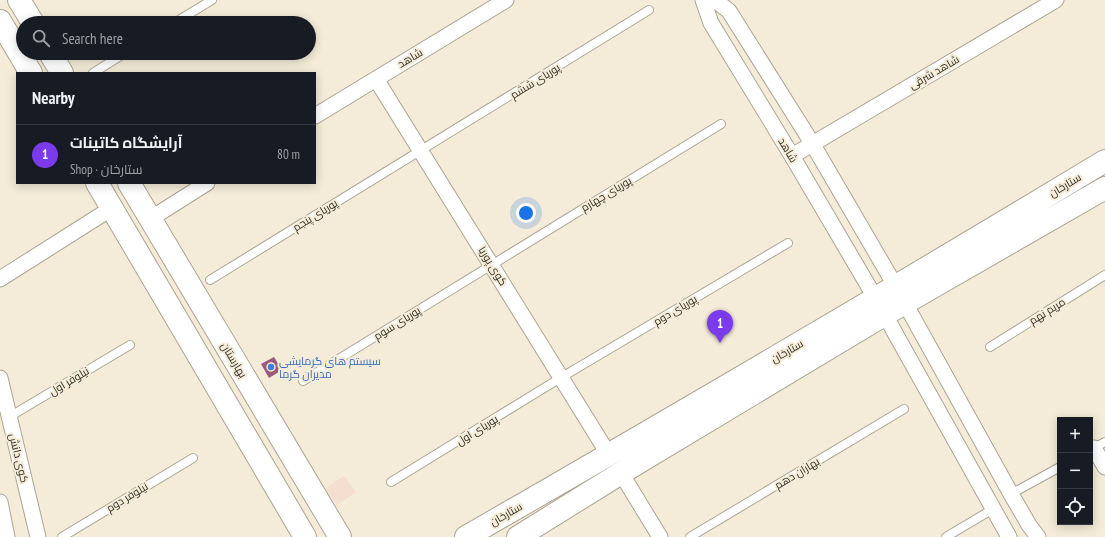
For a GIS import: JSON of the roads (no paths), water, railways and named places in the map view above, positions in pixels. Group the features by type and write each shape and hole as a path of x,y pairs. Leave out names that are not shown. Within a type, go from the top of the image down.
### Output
{"street":[{"path":"20,0 29,16"},
{"name":"شاهد","path":"316,115 506,0"},
{"name":"شاهد","path":"702,0 711,23 792,156 880,307 1010,537"},
{"path":"715,0 729,11 812,143 900,295 1011,494 1038,537"},
{"name":"شاهد شرقی","path":"792,156 1056,0"},
{"path":"0,21 16,48"},
{"path":"23,60 30,72"},
{"path":"54,60 61,72"},
{"name":"کوی پوریا","path":"376,79 609,455"},
{"name":"ستارخان","path":"518,537 900,295 1105,161"},
{"path":"98,184 305,537"},
{"path":"126,230 150,219 205,184"},
{"path":"0,278 112,208 132,188"},
{"name":"بهارستان","path":"132,188 340,537"},
{"name":"ستارخان","path":"900,295 1105,188"},
{"name":"ستارخان","path":"466,537 609,455 880,307"},
{"name":"کوی دانش","path":"0,378 38,537"},
{"path":"1096,447 1105,467"},
{"path":"621,473 660,537"},
{"path":"0,502 7,537"},
{"path":"1010,537 1015,528 1024,524 1029,524"}],"lane":[{"path":"186,16 212,0"},
{"name":"پوریای ششم","path":"421,151 649,10"},
{"path":"95,72 114,60"},
{"name":"پوریای چهارم","path":"492,264 721,124"},
{"name":"پوریای پنجم","path":"210,280 421,151"},
{"name":"پوریای دوم","path":"562,377 788,243"},
{"name":"پوریای سوم","path":"303,381 492,264"},
{"name":"مریم نهم","path":"990,347 1105,275"},
{"name":"نیلوفر اول","path":"9,417 130,345"},
{"name":"پوریای اول","path":"391,482 562,377"},
{"name":"بهاران دهم","path":"690,537 904,409"},
{"name":"نیلوفر دوم","path":"62,537 193,458"},
{"path":"1011,494 1057,469"},
{"path":"946,537 993,509"}],"place":[{"name":"آرایشگاه کاتینات","path":"720,343"},
{"name":"سیستم های گرمایشی مدیران گرما","path":"271,367"}]}
